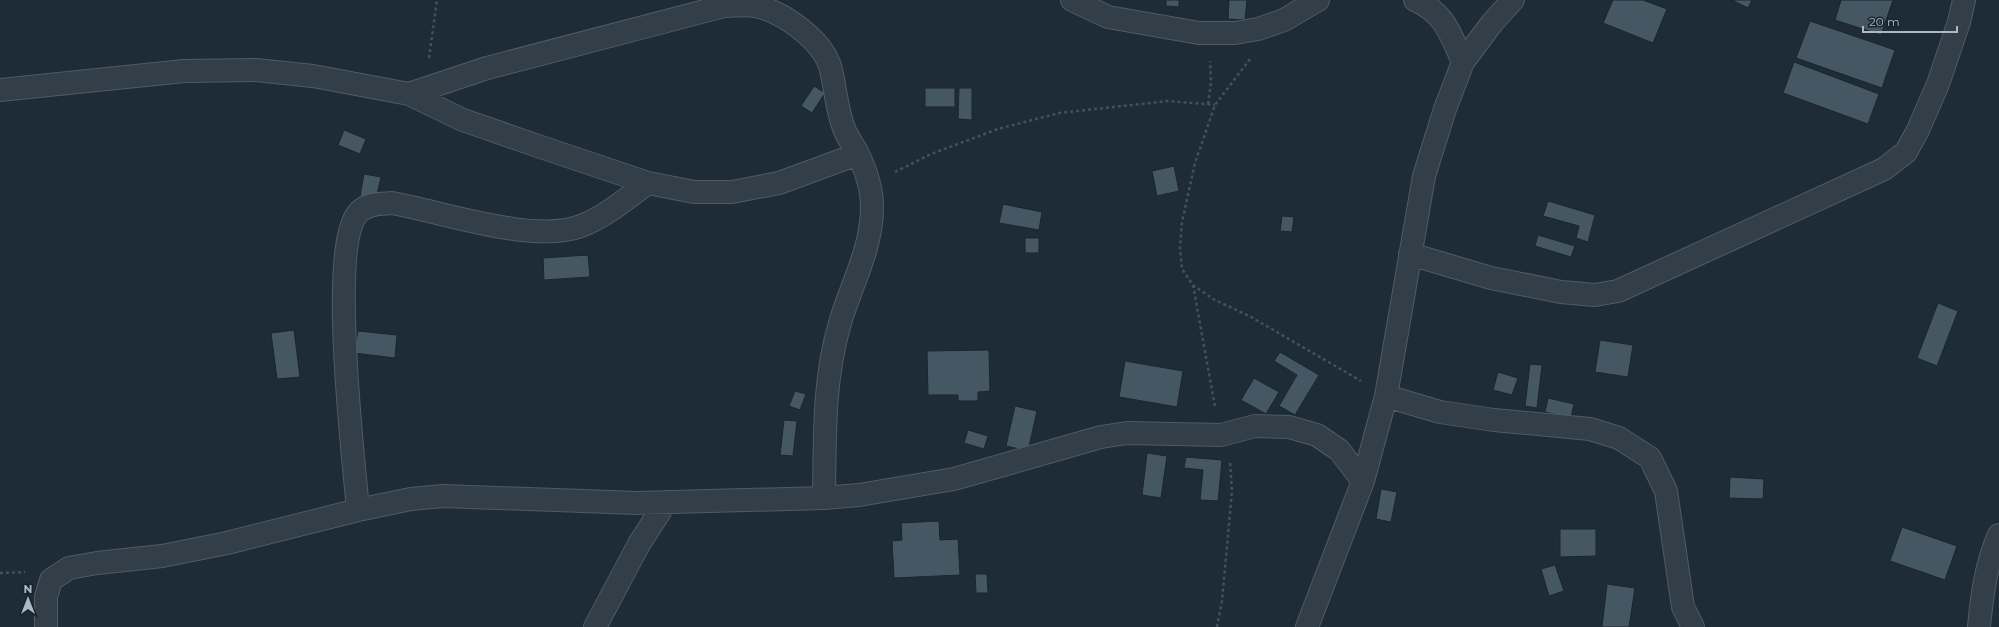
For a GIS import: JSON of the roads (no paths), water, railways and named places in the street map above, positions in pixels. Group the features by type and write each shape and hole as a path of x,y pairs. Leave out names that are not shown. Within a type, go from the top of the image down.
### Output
{"street":[{"path":"1072,0 1108,17 1199,33 1235,33 1258,29 1284,20 1318,0"},
{"path":"1415,0 1438,14 1447,27 1463,62"},
{"path":"1306,626 1363,481 1386,396 1424,176 1445,109 1463,62 1492,23 1514,0"},
{"path":"1410,254 1490,278 1561,292 1595,295 1618,291 1673,267 1884,169 1906,152 1938,84 1959,22 1964,0"},
{"path":"417,91 487,68 724,6 754,6 775,12 801,29 818,47 829,64 838,110 845,132 858,154 869,184 872,206 871,231 861,265 840,324 826,396 824,498"},
{"path":"0,90 184,71 256,70 313,76 417,91 463,120 648,183 694,192 732,192 778,183 858,154"},
{"path":"358,510 343,308 346,262 351,228 360,211 372,204 392,203 520,230 547,232 581,226 608,211 648,183"},
{"path":"1386,396 1440,412 1494,420 1590,428 1619,438 1650,458 1666,491 1683,607 1693,627"},
{"path":"46,627 46,597 51,580 69,568 97,563 162,556 227,543 358,510 411,499 443,496 637,503 824,498 859,495 954,480 1010,465 1061,448 1121,434 1221,435 1255,426 1289,427 1317,435 1339,450 1363,481"},
{"path":"595,627 639,544 666,502"},
{"path":"1979,627 1981,600 1991,553 1999,535"}]}
